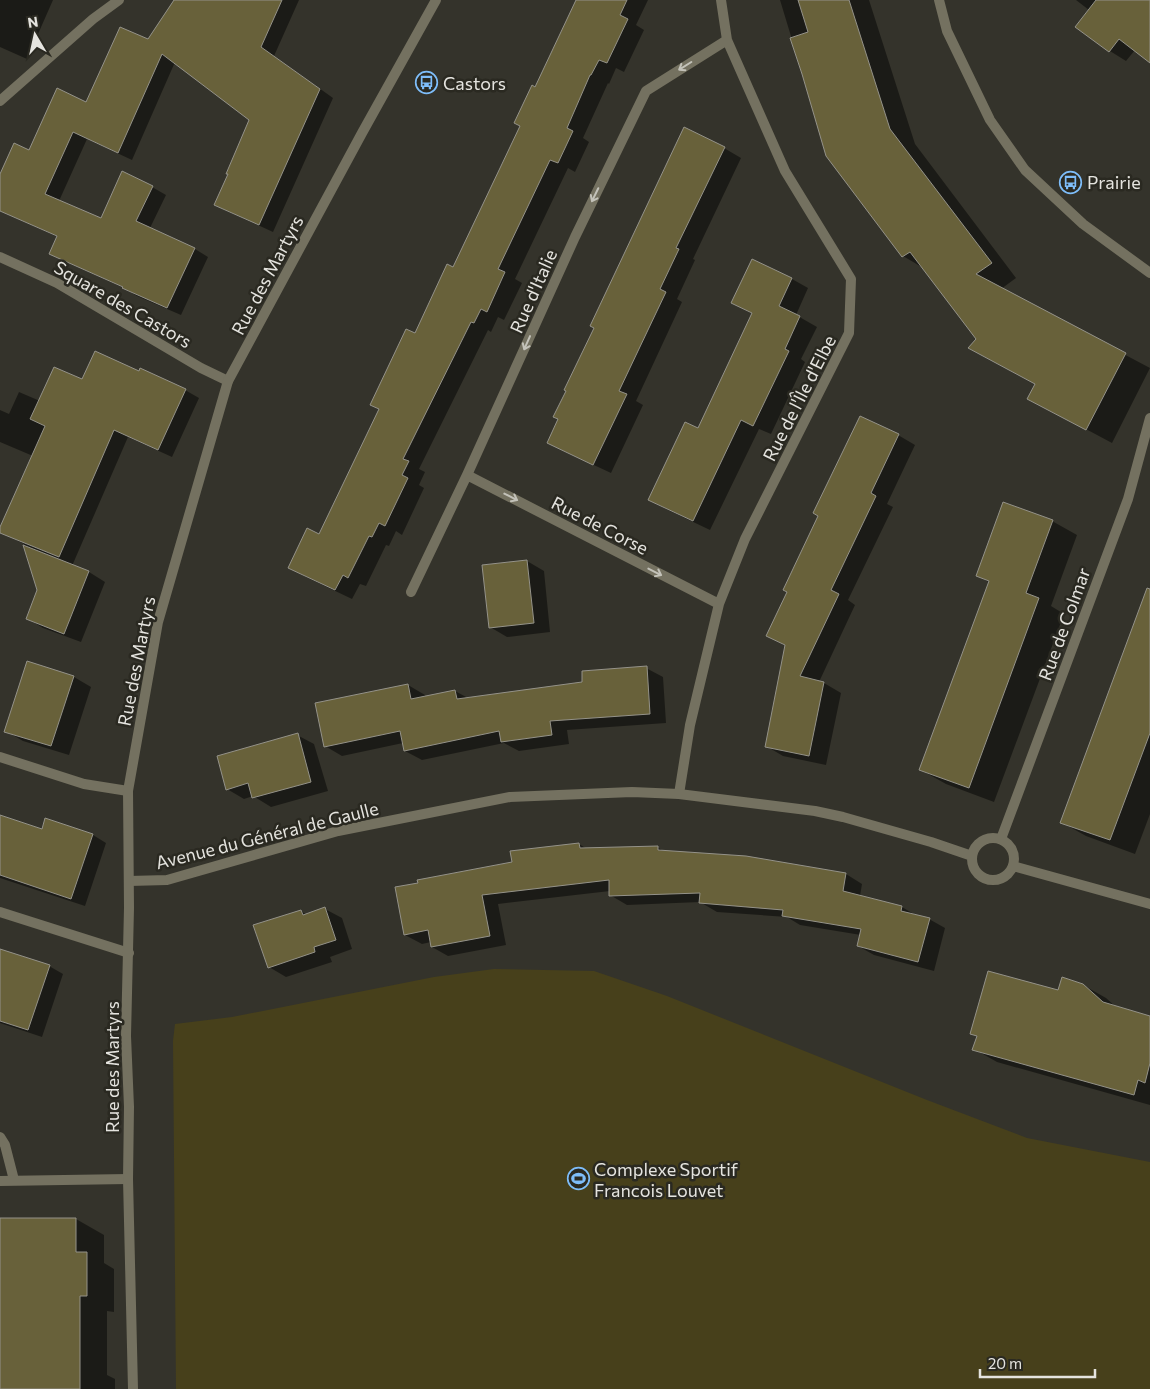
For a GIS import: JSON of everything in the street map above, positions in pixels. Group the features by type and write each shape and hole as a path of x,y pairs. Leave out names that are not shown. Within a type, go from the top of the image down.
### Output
{"street":[{"path":"0,101 93,19 119,0"},
{"name":"Rue des Martyrs","path":"132,1389 128,1179 129,1107 126,1036 129,953 128,791 158,622 228,381 436,0"},
{"name":"Rue de l'Île d'Elbe","path":"679,794 690,726 719,604 745,539 849,333 851,279 786,171 727,40 722,0"},
{"path":"939,0 947,31 990,120 1025,170 1083,224 1150,273"},
{"name":"Rue d'Italie","path":"411,592 467,475 575,237 646,91 727,40"},
{"name":"Square des Castors","path":"0,257 57,283 201,368 228,381"},
{"name":"Rue de Colmar","path":"1001,839 1128,499 1150,418"},
{"name":"Rue de Corse","path":"467,475 719,604"},
{"path":"0,757 84,784 128,791"},
{"name":"Avenue du Général de Gaulle","path":"129,880 166,880 338,831 510,798 632,792 679,794 815,811 931,842 972,856"},
{"path":"988,838 1001,839 1011,847 1014,853 1013,866 1006,876 994,880 988,879 974,868 972,856 974,850 982,841 988,838"},
{"path":"1013,866 1150,904"},
{"path":"0,912 129,953"},
{"path":"0,1137 6,1145 14,1180"},
{"path":"0,1181 128,1179"}],"shaded area":[{"name":"Complexe Sportif Francois Louvet","path":"494,969 594,971 667,996 1027,1138 1150,1162 1150,1389 176,1389 173,1041 175,1024 232,1017 434,977"}],"building":[{"path":"174,0 282,0 261,47 320,89 259,225 214,205 249,120 162,54 118,153 73,132 45,194 101,218 122,171 153,186 136,221 195,248 167,308 49,254 57,236 0,211 0,174 14,143 29,150 57,88 86,102 120,27 148,39"},
{"path":"576,0 627,0 620,15 628,19 607,63 599,60 590,75 567,128 573,131 558,163 550,160 498,269 505,272 487,312 481,309 474,323 471,322 403,459 409,461 402,475 408,478 385,526 379,523 372,537 369,536 348,578 343,575 335,590 288,568 307,528 319,534 379,409 370,405 406,329 415,333 447,264 453,267 520,126 514,123 532,85 535,87"},
{"path":"798,0 849,0 890,129 992,263 976,274 1126,353 1086,430 1027,399 1035,384 968,348 976,339 910,252 902,257 826,156 790,38 808,32"},
{"path":"1096,0 1150,0 1150,63 1119,39 1109,52 1075,27"},
{"path":"684,127 725,147 676,248 679,249 660,289 666,292 619,391 627,394 593,465 547,443 558,419 553,417 594,328 590,326"},
{"path":"752,259 792,278 779,306 800,316 785,349 789,351 753,426 741,420 693,521 648,500 685,422 698,428 752,313 731,303"},
{"path":"95,351 139,371 140,368 186,389 158,450 114,430 59,557 0,533 0,527 45,426 30,419 54,367 82,379"},
{"path":"860,416 899,434 871,493 876,496 831,590 839,594 800,676 824,682 809,756 765,747 785,645 766,636 787,592 783,590 818,516 813,513"},
{"path":"1003,502 1053,520 1026,593 1039,598 969,788 919,770 989,581 976,576"},
{"path":"23,545 89,571 64,634 26,619 37,590"},
{"path":"527,560 534,623 489,628 482,565"},
{"path":"1147,588 1150,589 1150,733 1110,840 1060,823"},
{"path":"27,661 74,676 51,746 4,732"},
{"path":"647,666 650,714 550,721 552,735 501,742 499,731 404,751 400,731 324,747 315,703 408,684 411,699 455,690 457,699 582,682 582,671"},
{"path":"298,733 311,782 252,798 248,783 226,790 217,756"},
{"path":"0,815 42,829 45,818 93,834 71,899 0,875"},
{"path":"579,843 580,848 658,846 658,850 746,856 846,873 843,891 902,906 901,911 930,918 918,962 857,946 861,929 782,916 783,910 699,903 700,893 609,896 609,880 482,895 490,936 431,947 428,930 404,935 395,887 418,883 417,880 512,862 510,851"},
{"path":"325,907 336,940 314,947 315,952 268,968 253,925 301,910 303,915"},
{"path":"0,949 50,965 28,1030 0,1021"},
{"path":"988,971 1058,990 1062,977 1083,984 1103,1002 1150,1016 1150,1063 1145,1083 1138,1080 1134,1095 972,1050 977,1036 970,1034"},
{"path":"0,1218 76,1218 76,1252 87,1252 87,1296 80,1296 80,1389 0,1389"}],"place":[{"name":"Castors","path":"427,83"},
{"name":"Prairie","path":"1071,182"},
{"name":"Complexe Sportif Francois Louvet","path":"578,1179"}]}
